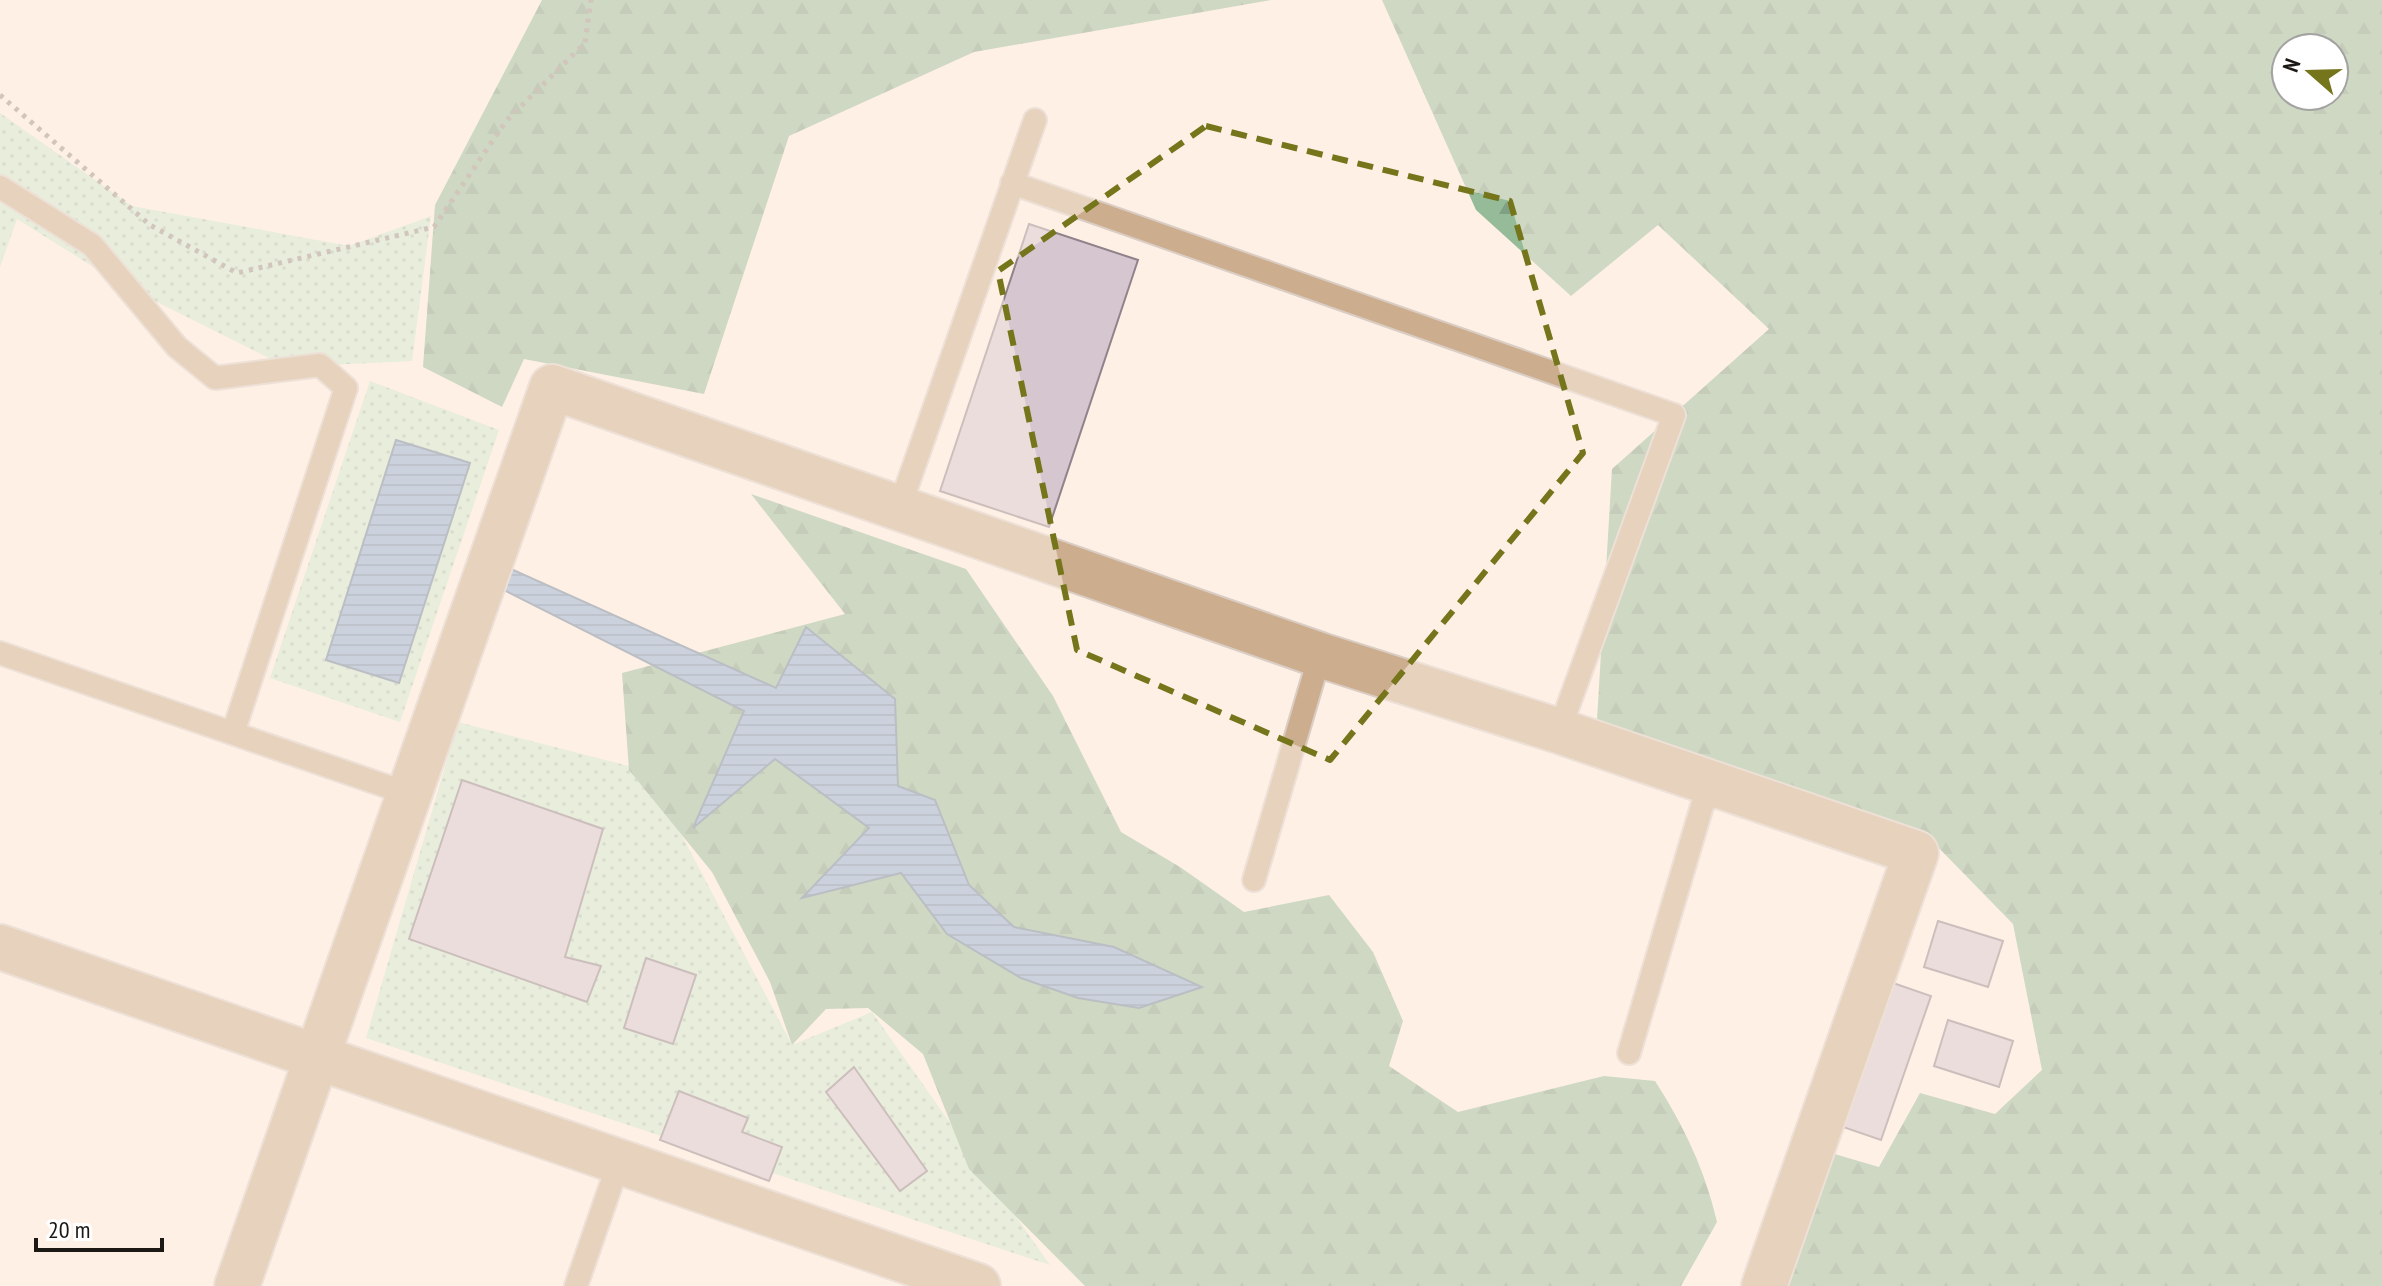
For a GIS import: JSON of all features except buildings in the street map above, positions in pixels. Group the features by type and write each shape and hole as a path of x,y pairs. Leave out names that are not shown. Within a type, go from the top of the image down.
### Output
{"street":[{"path":"237,1286 552,387 1320,655 1559,731 1916,853 1764,1286"},
{"path":"0,947 978,1286"}],"lane":[{"path":"900,506 1035,120"},
{"path":"1012,183 1674,415 1559,731"},
{"path":"0,187 92,245 177,347 215,378 320,365 346,388 233,733"},
{"path":"0,653 409,794"},
{"path":"1254,880 1320,655"},
{"path":"1629,1053 1702,806 1716,785"},
{"path":"576,1286 619,1162"}],"path":[{"path":"0,95 150,225 237,273 434,227 506,121 585,43 591,0"}],"highlighted area":[{"path":"1206,126 1510,201 1583,453 1330,760 1077,650 998,271"}],"green space":[{"path":"542,0 1271,0 974,52 789,136 704,394 524,359 502,407 423,367 435,205"},
{"path":"1382,0 2382,0 2382,1286 1773,1286 1821,1150 1879,1167 1920,1093 1995,1114 2042,1070 2013,924 1933,842 1597,720 1612,469 1769,329 1658,225 1571,296 1476,210"},
{"path":"0,113 132,206 349,246 431,216 412,361 287,367 119,283 17,219 0,267"},
{"path":"370,381 499,430 400,722 270,678"},
{"path":"751,494 966,569 1053,696 1121,832 1180,867 1244,912 1329,895 1373,952 1403,1021 1389,1066 1458,1112 1604,1076 1655,1081 1692,1149 1717,1222 1681,1286 1085,1286 969,1169 923,1054 868,1008 826,1009 792,1045 770,982 712,872 629,770 622,673 845,614"},
{"path":"458,722 648,771 792,1045 872,1012 1050,1265 366,1038"}],"water":[{"path":"396,440 470,463 399,683 326,660"},
{"path":"491,560 776,688 806,627 895,699 898,786 935,800 969,885 1014,927 1114,947 1202,987 1139,1008 1078,998 1021,978 947,934 901,873 802,898 869,828 775,759 693,828 744,711 484,580"}]}
